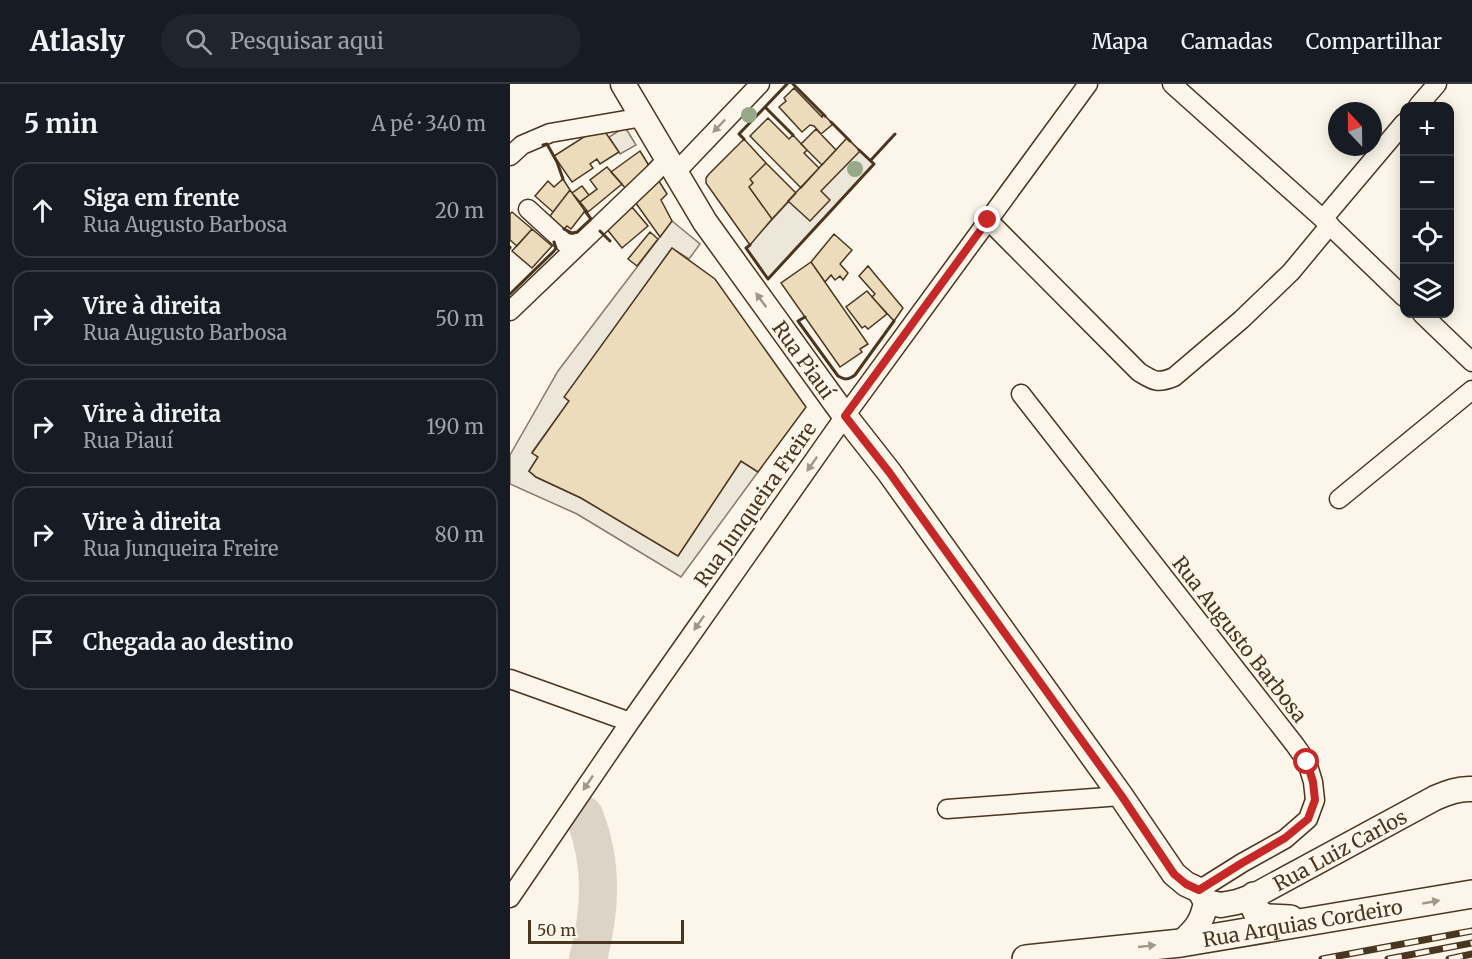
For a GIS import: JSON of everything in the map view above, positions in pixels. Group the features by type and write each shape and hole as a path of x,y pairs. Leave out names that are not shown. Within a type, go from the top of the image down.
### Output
{"main road":[{"name":"Rua Arquias Cordeiro","path":"1026,959 1181,943 1472,894"},
{"path":"1254,896 1254,906 1258,914 1267,918 1332,919"}],"street":[{"name":"Rua Piauí","path":"623,84 705,222 845,416 889,472 1121,795 1174,874 1202,896"},
{"path":"510,311 654,173 671,166 760,84"},
{"name":"Rua Junqueira Freire","path":"510,898 630,722 845,416 1088,84"},
{"path":"1172,84 1327,222 1400,293"},
{"path":"1421,102 1437,84"},
{"path":"510,156 522,145 550,133 643,117"},
{"path":"988,220 1139,372 1154,381 1164,381 1174,377 1240,320 1290,272 1400,128"},
{"path":"528,209 565,243 581,242"},
{"path":"1426,318 1472,362"},
{"path":"1339,499 1472,390"},
{"name":"Rua Augusto Barbosa","path":"1021,394 1307,762 1315,800 1308,819 1285,838 1242,863 1202,896"},
{"path":"510,679 630,722"},
{"name":"Rua Luiz Carlos","path":"1202,896 1221,905 1254,896 1435,798 1465,788 1472,789"},
{"path":"947,809 1121,795"},
{"path":"1181,943 1203,917 1202,896"}],"shaded area":[{"path":"625,127 636,145 620,154 609,137"},
{"path":"847,138 874,164 768,279 746,248"},
{"path":"672,221 700,244 689,259 672,248 565,397 569,401 532,452 538,457 529,471 536,477 581,498 678,556 741,461 758,472 681,577 577,514 510,484 510,455 558,371"}],"building":[{"path":"794,88 822,117 823,114 833,124 821,134 810,125 802,132 779,107"},
{"path":"768,118 789,139 793,135 807,150 804,153 819,168 801,188 750,136"},
{"path":"601,126 619,152 600,164 597,159 590,164 593,168 572,182 554,156"},
{"path":"816,129 836,150 822,165 801,144"},
{"path":"847,138 860,151 821,191 830,200 810,221 788,201"},
{"path":"744,139 766,163 750,179 753,183 749,187 772,219 750,245 706,183 709,174"},
{"path":"640,151 648,164 646,173 627,190 611,172"},
{"path":"766,163 796,193 772,219 749,187 753,183 750,179"},
{"path":"607,167 622,184 588,212 580,202 597,189 590,180"},
{"path":"657,178 667,194 661,200 672,221 660,237 633,199"},
{"path":"563,179 570,190 553,212 535,196 548,181 554,187"},
{"path":"582,186 589,195 580,202 572,193"},
{"path":"570,190 585,211 571,229 567,226 564,229 550,216"},
{"path":"632,207 648,226 622,248 606,228"},
{"path":"512,212 532,229 517,246 510,240 510,214"},
{"path":"532,229 552,246 532,268 512,251"},
{"path":"650,232 658,239 637,266 628,259"},
{"path":"834,234 852,250 840,264 848,273 843,280 840,276 835,280 831,275 825,282 811,262"},
{"path":"672,248 715,279 806,407 758,472 741,461 678,556 581,498 536,477 529,471 538,457 532,453 569,401 564,397"},
{"path":"811,262 868,344 860,349 862,352 840,367 781,283"},
{"path":"868,266 903,308 894,321 872,297 875,294 859,276"},
{"path":"867,291 887,314 868,329 865,326 862,328 846,307"}],"waterway":[{"path":"584,815 594,851 598,886 596,922 588,959"}],"railway":[{"path":"1322,959 1472,931"},
{"path":"1388,959 1472,943"},
{"path":"1449,959 1472,954"}],"wall":[{"path":"765,107 787,84"},
{"path":"793,84 825,116"},
{"path":"744,139 739,134 765,107 793,135"},
{"path":"831,122 850,141"},
{"path":"871,160 895,134"},
{"path":"543,145 547,144 563,179"},
{"path":"750,245 746,248 768,279 874,164 859,150"},
{"path":"564,229 572,233 577,232 591,219 585,211"},
{"path":"600,231 610,241"},
{"path":"510,294 554,251 556,248 554,242"},
{"path":"805,317 798,321 838,376 846,379 855,375 894,321"}],"route":[{"path":"988,220 845,416 889,472 1121,795 1174,874 1186,884 1199,890 1285,838 1308,819 1315,800 1307,762"}]}
